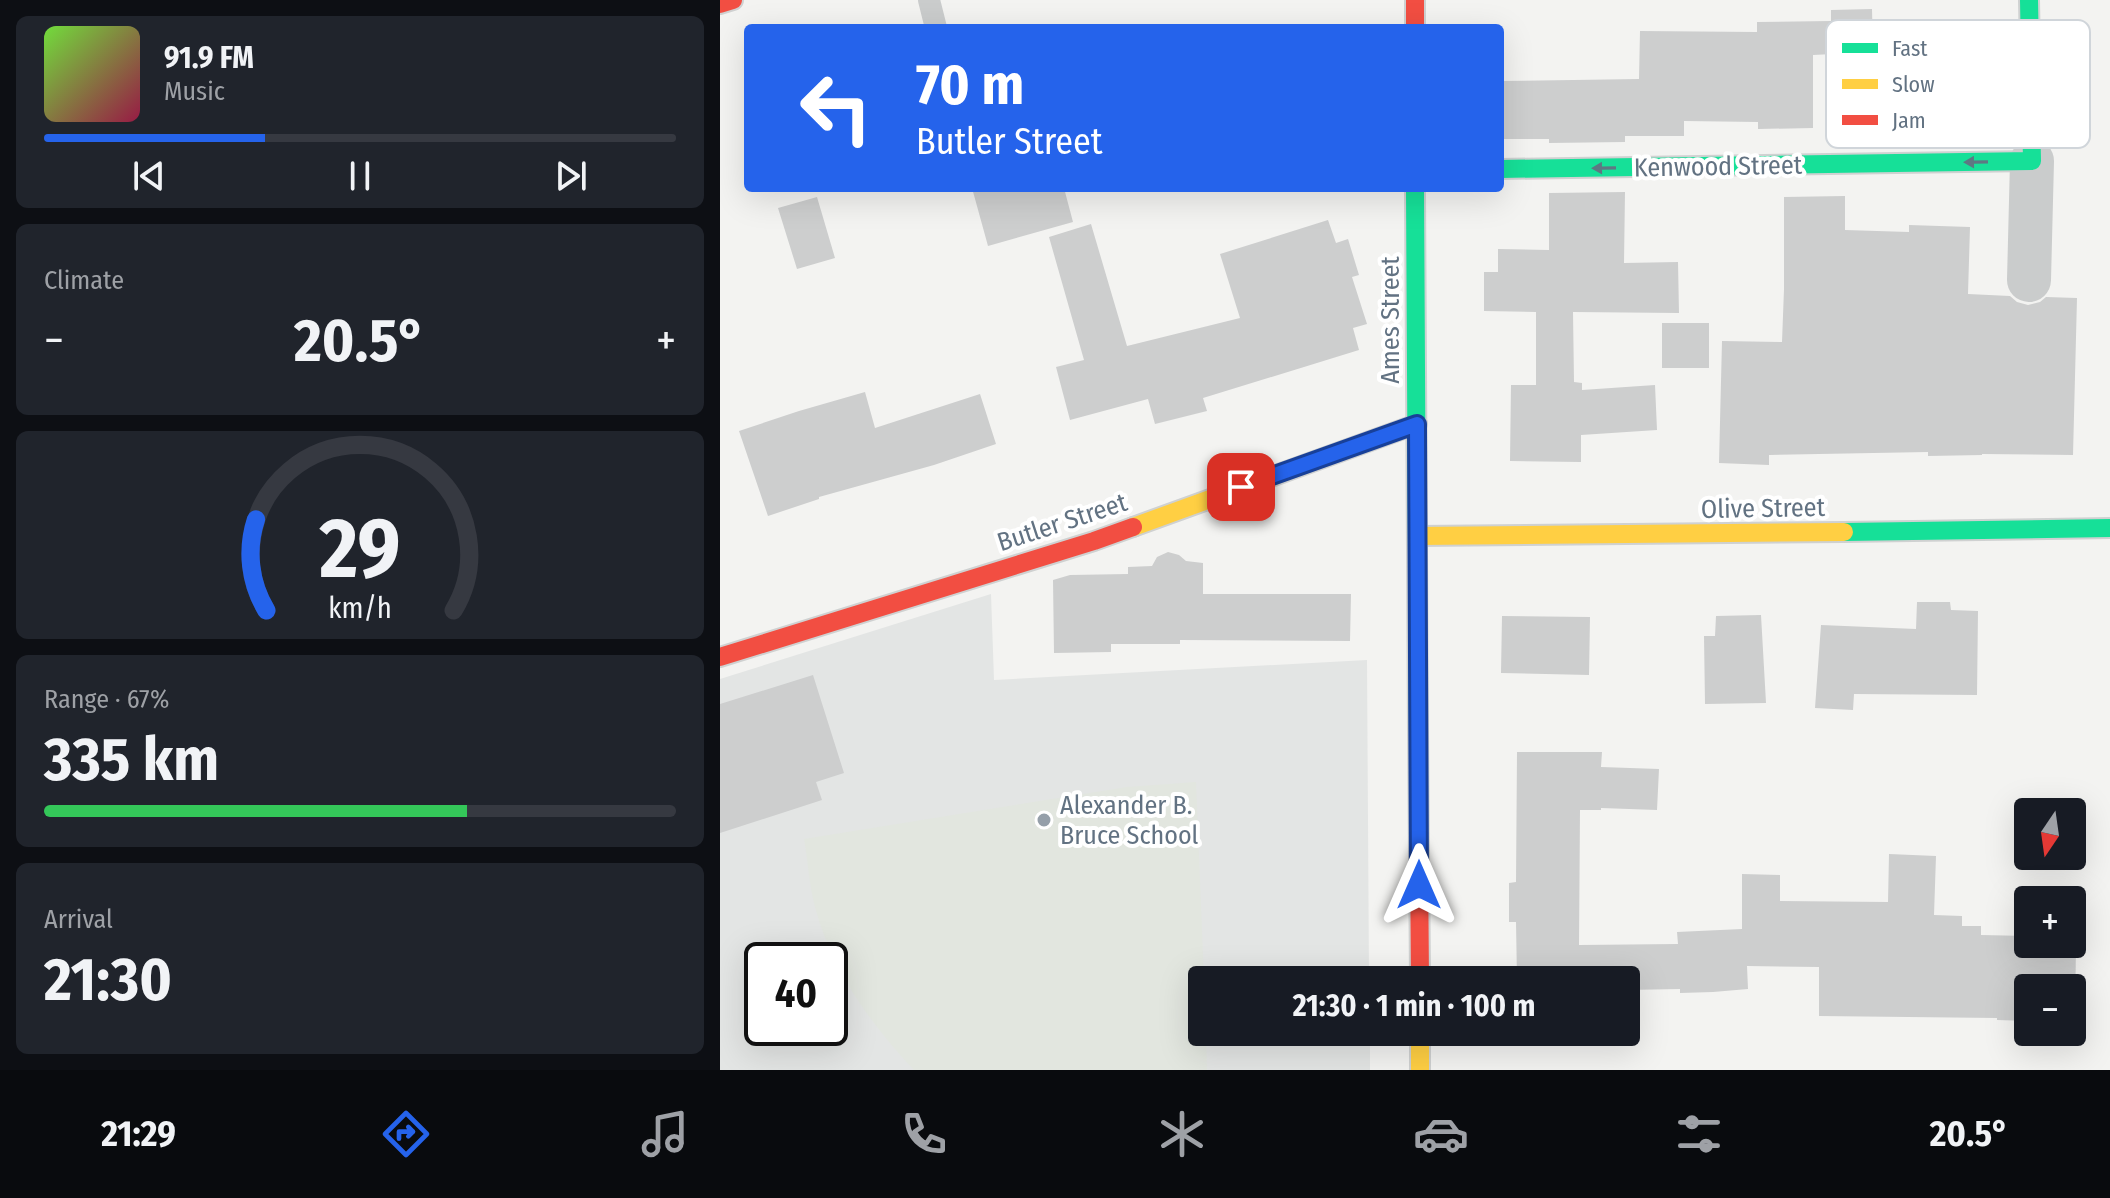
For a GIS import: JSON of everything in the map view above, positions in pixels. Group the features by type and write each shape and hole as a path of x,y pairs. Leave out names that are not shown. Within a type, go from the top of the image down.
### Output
{"street":[{"path":"720,4 733,0"},
{"path":"1415,0 1415,24"},
{"path":"2029,0 2029,20"},
{"path":"2029,280 2032,148"},
{"name":"Kenwood Street","path":"1504,169 2032,161"},
{"name":"Ames Street","path":"1415,192 1420,966"},
{"name":"Butler Street","path":"720,657 1094,541 1417,424"},
{"name":"Olive Street","path":"1417,536 2110,528"},
{"path":"1420,1046 1420,1070"}],"lane":[{"path":"929,0 935,24"}],"shaded area":[{"name":"Alexander B. Bruce School","path":"991,594 994,680 1367,660 1369,966 1188,966 1188,1046 1370,1046 1370,1070 720,1070 720,679"},
{"path":"1196,782 1203,966 1188,966 1188,1046 1206,1046 1207,1070 914,1070 882,1034 848,984 848,942 827,942 813,899 804,839 1127,787"}],"building":[{"path":"1872,9 1872,20 1831,20 1831,10"},
{"path":"1826,21 1826,54 1813,55 1813,128 1758,129 1758,122 1684,121 1684,136 1625,136 1625,142 1549,143 1549,139 1504,139 1504,81 1639,79 1640,31 1757,32 1757,22"},
{"path":"973,192 1065,192 1073,222 988,246"},
{"path":"1625,192 1624,263 1678,262 1679,313 1573,312 1574,382 1582,383 1582,390 1655,385 1657,430 1581,435 1581,462 1510,461 1511,385 1536,385 1536,312 1484,311 1484,272 1498,272 1498,249 1549,250 1549,193"},
{"path":"1845,196 1845,230 1909,232 1909,225 1970,227 1968,294 2010,296 2028,305 2046,297 2077,298 2073,455 1928,456 1928,452 1769,455 1769,465 1719,463 1722,341 1782,342 1784,197"},
{"path":"817,197 835,258 797,269 778,208"},
{"path":"1328,220 1336,243 1348,239 1359,275 1352,277 1367,324 1353,328 1359,350 1203,398 1207,411 1155,424 1148,399 1070,420 1056,367 1084,360 1049,237 1091,224 1127,346 1240,318 1220,254"},
{"path":"1662,323 1709,323 1709,368 1662,368"},
{"path":"865,392 875,428 980,394 996,444 819,497 768,516 739,431"},
{"path":"1168,552 1186,561 1203,563 1203,594 1351,594 1350,641 1180,640 1180,644 1111,644 1111,652 1054,653 1053,580 1070,575 1128,574 1128,567 1152,566 1157,557"},
{"path":"1917,602 1950,602 1951,610 1978,611 1977,695 1854,694 1853,710 1815,708 1821,625 1916,629"},
{"path":"1761,615 1766,703 1705,704 1704,636 1715,636 1716,616"},
{"path":"1502,616 1590,617 1589,675 1501,673"},
{"path":"813,675 844,773 816,782 822,800 720,833 720,704"},
{"path":"1517,752 1602,752 1601,767 1659,769 1657,810 1580,810 1579,945 1678,944 1677,932 1742,929 1742,874 1780,875 1780,901 1888,902 1889,854 1936,856 1934,915 1962,916 1962,926 1981,926 1981,935 2014,936 2014,958 2076,958 2076,974 2014,974 2014,1021 1819,1016 1819,967 1747,966 1748,989 1680,993 1680,989 1640,990 1640,966 1517,966 1516,922 1509,922 1509,883 1516,882"}],"traffic: fast":[{"path":"2029,0 2029,20"},
{"path":"1504,169 2032,161 2032,148"},
{"path":"1415,192 1418,733"},
{"path":"1844,532 2110,528"}],"traffic: slow":[{"path":"1133,527 1417,424"},
{"path":"1417,536 1844,532"},
{"path":"1420,1046 1420,1070"}],"traffic: jam":[{"path":"720,4 733,0"},
{"path":"1415,0 1415,24"},
{"path":"720,657 1133,527"},
{"path":"1418,733 1420,966"}],"place":[{"name":"Alexander B. Bruce School","path":"1044,820"}],"route":[{"path":"1241,487 1417,424 1419,885"}]}
